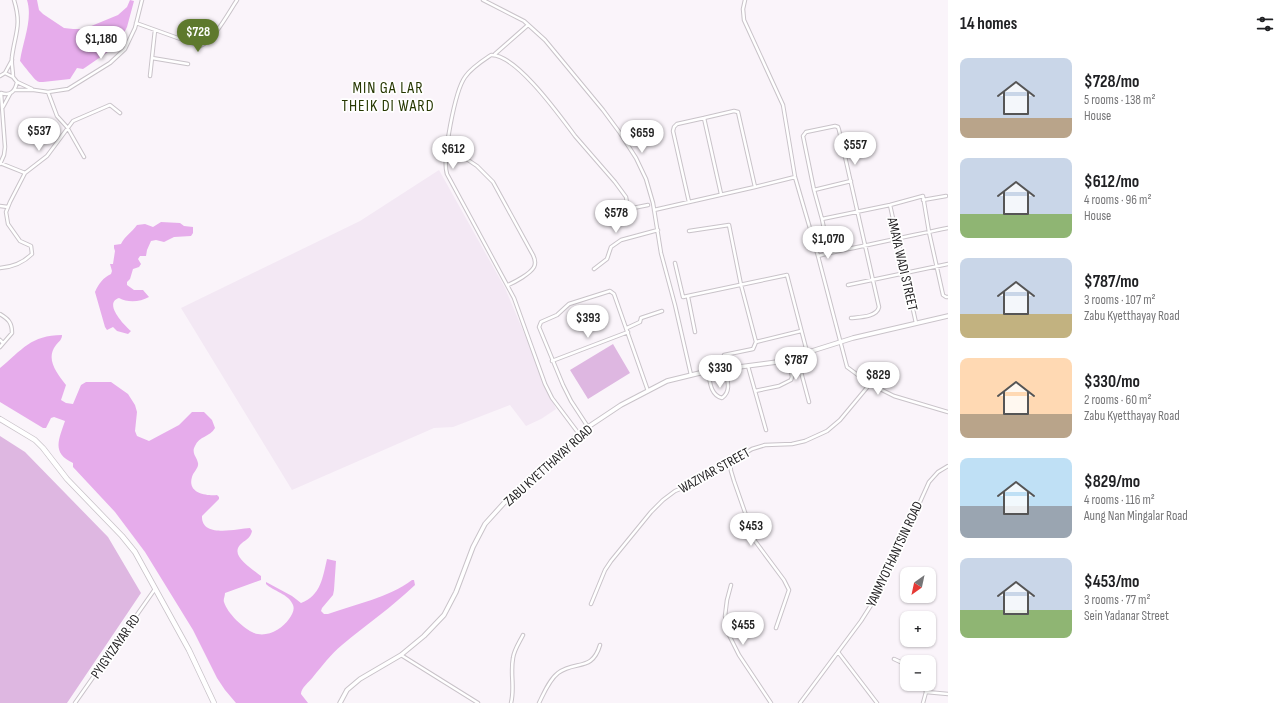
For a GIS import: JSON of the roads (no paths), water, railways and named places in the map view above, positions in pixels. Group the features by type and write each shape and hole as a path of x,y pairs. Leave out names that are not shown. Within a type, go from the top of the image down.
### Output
{"highway":[{"path":"0,419 35,440 67,479 122,536 135,552 189,650 214,703"}],"main road":[{"name":"ZABU KYETTHAYAY ROAD","path":"340,703 347,690 360,679 401,656 424,636 444,615 456,592 485,524 504,503 579,434 621,405 667,381 725,368 777,362 841,342 948,316"}],"street":[{"path":"14,0 18,15 18,28 12,59 13,76 17,82 34,90"},
{"path":"15,90 48,92 68,89 110,63 125,49 136,23 142,0"},
{"path":"136,23 200,46 211,38 238,0"},
{"path":"483,0 524,21 545,40 603,110 636,158 646,179 654,210 661,253 691,375"},
{"path":"745,0 743,9 744,20 783,105 795,177 818,256 847,367 870,384 894,396 948,412"},
{"path":"528,25 495,54 491,55 465,77 455,104 446,151 445,169 514,298 545,384 552,398 579,434"},
{"path":"150,76 155,30"},
{"path":"495,54 506,60 532,83 615,182 626,197 628,208 648,205"},
{"path":"152,58 188,64"},
{"path":"0,76 5,73 12,59"},
{"path":"5,73 13,76"},
{"path":"3,108 10,94 15,90 17,82"},
{"path":"10,94 0,92 5,135 4,155 0,164 25,172"},
{"path":"48,92 58,116 67,127 84,157"},
{"path":"0,268 11,267 26,260 32,254 31,246 20,241 8,224 6,212 25,172 47,156 67,127 73,121 110,105 120,113"},
{"path":"689,202 673,131 674,127 677,124 734,111 738,112 755,187"},
{"path":"704,118 721,194"},
{"path":"829,253 803,136 806,132 835,126 838,127 879,307 875,314 851,318"},
{"path":"446,151 465,158 477,166 493,182 533,255 535,260 535,266 533,269 517,281 507,285"},
{"path":"654,210 795,177"},
{"path":"814,190 851,181"},
{"path":"822,219 890,205 923,196 929,232 943,295 948,297"},
{"path":"923,200 946,196"},
{"name":"AMAYA WADI STREET","path":"890,205 916,324"},
{"path":"0,206 8,207"},
{"path":"689,231 729,224 741,285 756,342 753,349 724,355"},
{"path":"818,256 948,228"},
{"path":"594,269 607,259 611,247 621,240 658,230"},
{"path":"675,263 683,297 787,275 807,352"},
{"path":"848,285 948,264"},
{"path":"588,427 571,401 539,327 541,322 557,315 569,304 610,291 614,294 648,391"},
{"path":"688,297 695,332"},
{"path":"627,328 640,322 641,318 662,311"},
{"path":"0,314 8,319 12,325 12,333 0,346"},
{"path":"756,342 801,330"},
{"path":"552,360 628,332"},
{"path":"0,340 3,343"},
{"path":"797,357 809,402"},
{"path":"755,391 779,386 791,380 792,377 789,359"},
{"path":"748,366 766,430"},
{"path":"708,371 713,393 717,397 722,398 726,395 728,388 725,368"},
{"name":"WAZIYAR STREET","path":"590,604 605,570 611,561 651,512 675,491 697,482 752,448 765,445 792,444 814,438 827,431 840,420 870,384"},
{"path":"730,461 731,471 755,541 784,580 789,590 776,628"},
{"name":"YANMYOTHANTSIN ROAD","path":"800,703 861,621 880,591 929,482 938,472 948,466"},
{"path":"731,585 725,616 728,633 739,655 771,703"},
{"name":"PYIGYIZAYAR RD","path":"75,703 155,588"},
{"path":"510,703 513,694 512,660 523,635"},
{"path":"539,703 548,686 558,674 592,660 600,645"},
{"path":"838,652 877,703"},
{"path":"401,656 478,703"},
{"path":"894,659 900,662"},
{"path":"923,703 926,692 948,694"}],"district":[{"name":"MIN GA LAR THEIK DI WARD","path":"388,96"}]}
